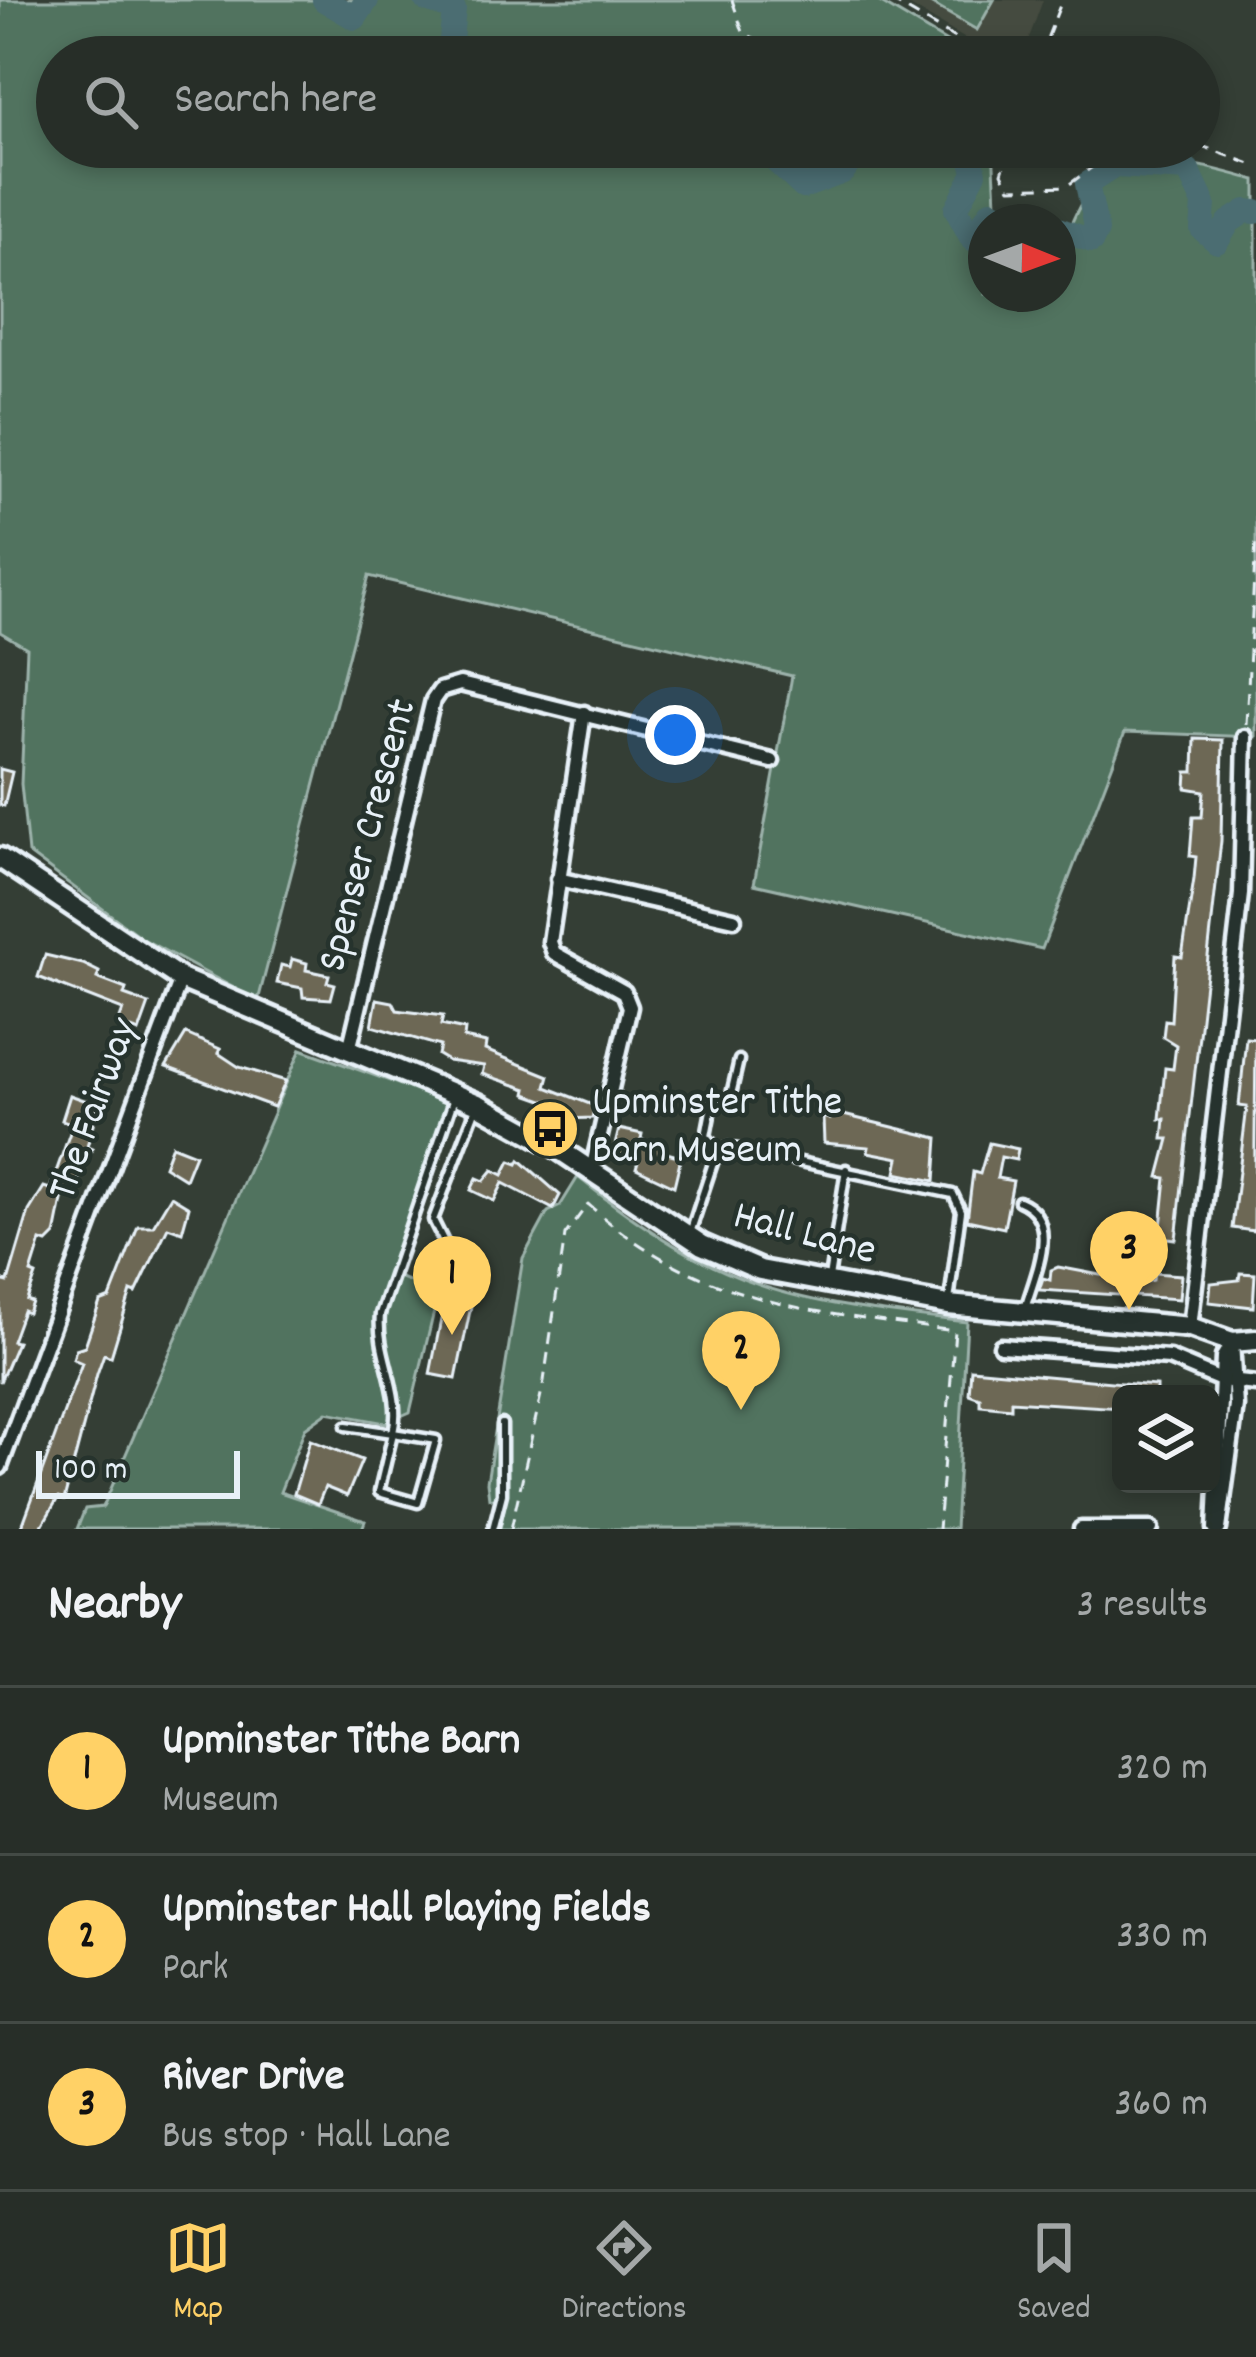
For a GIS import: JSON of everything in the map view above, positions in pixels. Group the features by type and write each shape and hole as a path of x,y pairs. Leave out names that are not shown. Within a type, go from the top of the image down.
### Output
{"street":[{"name":"Spenser Crescent","path":"349,1050 433,700 440,690 460,684 772,761"},
{"path":"584,713 558,879 554,953 624,992 630,1007 592,1170"},
{"path":"1190,1327 1241,894 1244,737"},
{"name":"Hall Lane","path":"0,857 181,979 478,1104 592,1170 689,1237 760,1270 956,1310 1024,1311 1190,1327 1232,1342 1256,1340"},
{"path":"558,879 734,919"},
{"name":"The Fairway","path":"0,1467 181,979"},
{"path":"1217,1529 1221,1380 1223,1357 1232,1342"},
{"path":"1217,1529 1237,1382 1232,1342"},
{"path":"1001,1346 1169,1358 1221,1380 1256,1384"},
{"path":"1081,1529 1151,1529"}],"lane":[{"path":"719,1153 706,1136 706,1112 712,1105 729,1103 739,1060"},
{"path":"346,1426 393,1433 436,1440 418,1503 379,1492 393,1433 398,1407 378,1338 380,1314 456,1095"},
{"path":"470,1262 446,1244 434,1220 478,1104"},
{"path":"689,1237 719,1153 729,1147 953,1195 961,1211 956,1310"},
{"path":"828,1286 846,1169"},
{"path":"1019,1201 1036,1211 1044,1232 1024,1311"},
{"path":"493,1529 502,1494 502,1424"}],"path":[{"path":"732,0 743,32 750,36"},
{"path":"890,0 951,36"},
{"path":"1048,36 1062,0"},
{"path":"1220,153 1256,166"},
{"path":"1004,168 1010,188 1067,186 1091,168"},
{"path":"1244,737 1256,540"},
{"path":"512,1529 544,1382 565,1235 588,1204 643,1247 734,1294 865,1324 956,1331"},
{"path":"603,1217 605,1204"},
{"path":"938,1529 956,1310"}],"shaded area":[{"path":"900,0 1043,0 1030,36 961,36"}],"green space":[{"path":"0,0 876,0 937,36 36,36 36,168 994,168 996,204 968,204 968,312 1076,312 1076,214 1092,188 1110,174 1125,168 1208,168 1256,180 1256,737 1125,732 1042,949 754,884 792,676 369,576 258,1001 143,939 28,853 21,784 27,648 0,632"},
{"path":"925,0 994,0 977,30"},
{"path":"301,1049 457,1105 398,1277 428,1289 436,1303 410,1412 385,1423 327,1412 305,1428 280,1492 365,1521 362,1529 77,1529 85,1509 103,1507"},
{"path":"578,1177 674,1245 759,1285 851,1307 967,1322 955,1529 500,1529 506,1499 489,1498 487,1482 523,1258 548,1212 560,1206"}],"building":[{"path":"1195,739 1223,740 1221,841 1176,1239 1160,1237 1166,1178 1159,1177 1169,1139 1163,1139 1165,1119 1160,1119 1165,1068 1173,1069 1176,1045 1163,1037 1165,1020 1171,1021 1175,956 1182,957 1194,879 1196,857 1190,856 1193,817 1202,817 1204,791 1186,788 1187,772 1194,772"},
{"path":"0,769 12,772 4,806 0,805"},
{"path":"45,955 83,964 99,972 97,978 126,989 124,995 149,1004 139,1032 118,1024 123,1010 38,977"},
{"path":"292,959 307,963 306,970 329,975 327,982 335,984 331,999 303,997 302,988 277,983 281,965 290,967"},
{"path":"377,999 393,1002 397,1010 443,1016 441,1025 465,1030 464,1038 486,1043 485,1050 549,1076 546,1087 595,1106 592,1118 566,1119 567,1113 545,1108 546,1101 526,1094 527,1089 482,1074 484,1066 448,1061 438,1055 440,1046 372,1026"},
{"path":"186,1034 220,1049 218,1053 239,1067 286,1081 274,1107 166,1067"},
{"path":"1246,1038 1256,1039 1254,1231 1232,1228 1247,1107 1239,1106"},
{"path":"70,1095 98,1105 87,1147 92,1149 71,1197 63,1195 55,1235 47,1243 41,1241 27,1300 32,1302 28,1313 23,1311 12,1341 17,1342 0,1382 0,1280 8,1282 29,1211 44,1187 50,1189 73,1124 62,1120"},
{"path":"831,1112 938,1138 935,1181 896,1173 899,1158 868,1152 869,1147 824,1143 823,1117 830,1119"},
{"path":"619,1129 642,1134 641,1139 661,1146 660,1151 681,1157 674,1186 636,1168 638,1161 613,1153"},
{"path":"989,1143 1018,1149 1016,1160 1001,1157 997,1178 1013,1181 1004,1228 967,1220 973,1172 980,1174"},
{"path":"172,1145 195,1154 185,1179 164,1166"},
{"path":"520,1160 560,1195 553,1209 503,1183 494,1201 471,1190 477,1178 484,1181 493,1170 503,1175 510,1161 518,1164"},
{"path":"171,1196 189,1207 182,1232 168,1227 136,1293 131,1291 111,1357 104,1354 97,1374 64,1500 58,1498 40,1529 21,1529 82,1363 73,1359 76,1349 85,1346 100,1302 110,1298 138,1226 153,1226"},
{"path":"1058,1267 1142,1283 1153,1280 1154,1273 1181,1275 1179,1299 1039,1290 1043,1278 1050,1280 1051,1270"},
{"path":"1240,1273 1255,1274 1253,1307 1209,1302 1211,1283 1239,1280"},
{"path":"447,1290 473,1296 456,1379 430,1374"},
{"path":"971,1369 1145,1385 1112,1385 1112,1407 1011,1401 1011,1408 980,1405 980,1398 969,1394"},
{"path":"310,1440 362,1460 347,1496 325,1487 318,1504 294,1494"}],"waterway":[{"path":"324,0 355,18 367,0"},
{"path":"426,0 454,9 451,36"},
{"path":"783,168 803,187 846,168"},
{"path":"968,232 956,209 974,168"},
{"path":"1076,235 1092,241 1097,231 1087,184 1112,168"},
{"path":"1152,168 1188,170 1204,204 1202,229 1217,242 1229,222 1246,211 1256,212"}],"place":[{"name":"Upminster Tithe Barn Museum","path":"550,1129"},
{"name":"River Drive","path":"1129,1310"},
{"name":"Upminster Tithe Barn","path":"452,1335"},
{"name":"Upminster Hall Playing Fields","path":"741,1410"}]}
